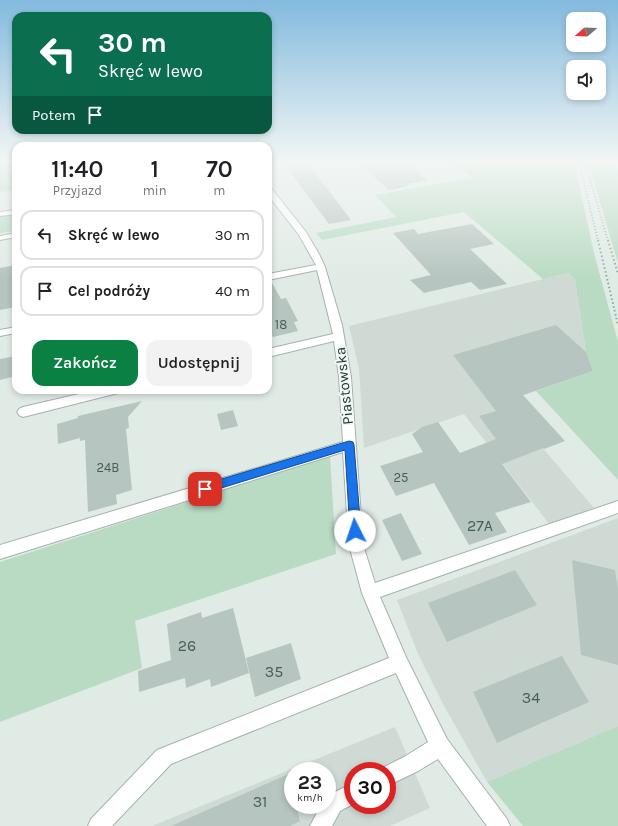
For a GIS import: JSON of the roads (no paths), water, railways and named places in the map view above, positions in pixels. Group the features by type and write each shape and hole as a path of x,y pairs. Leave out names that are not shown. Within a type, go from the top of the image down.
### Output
{"street":[{"name":"Piastowska","path":"276,201 303,234 321,267 338,336 345,377 356,545 370,593 410,686 440,746 500,826"},
{"path":"0,214 12,212"},
{"path":"0,238 12,236"},
{"path":"272,277 321,267"},
{"path":"0,333 12,331"},
{"path":"272,352 338,336"},
{"path":"23,412 97,394"},
{"path":"0,552 349,445"},
{"path":"370,593 618,506"},
{"path":"98,826 164,757 400,663"},
{"path":"396,772 440,746"},
{"path":"320,826 333,804 344,798"}]}
